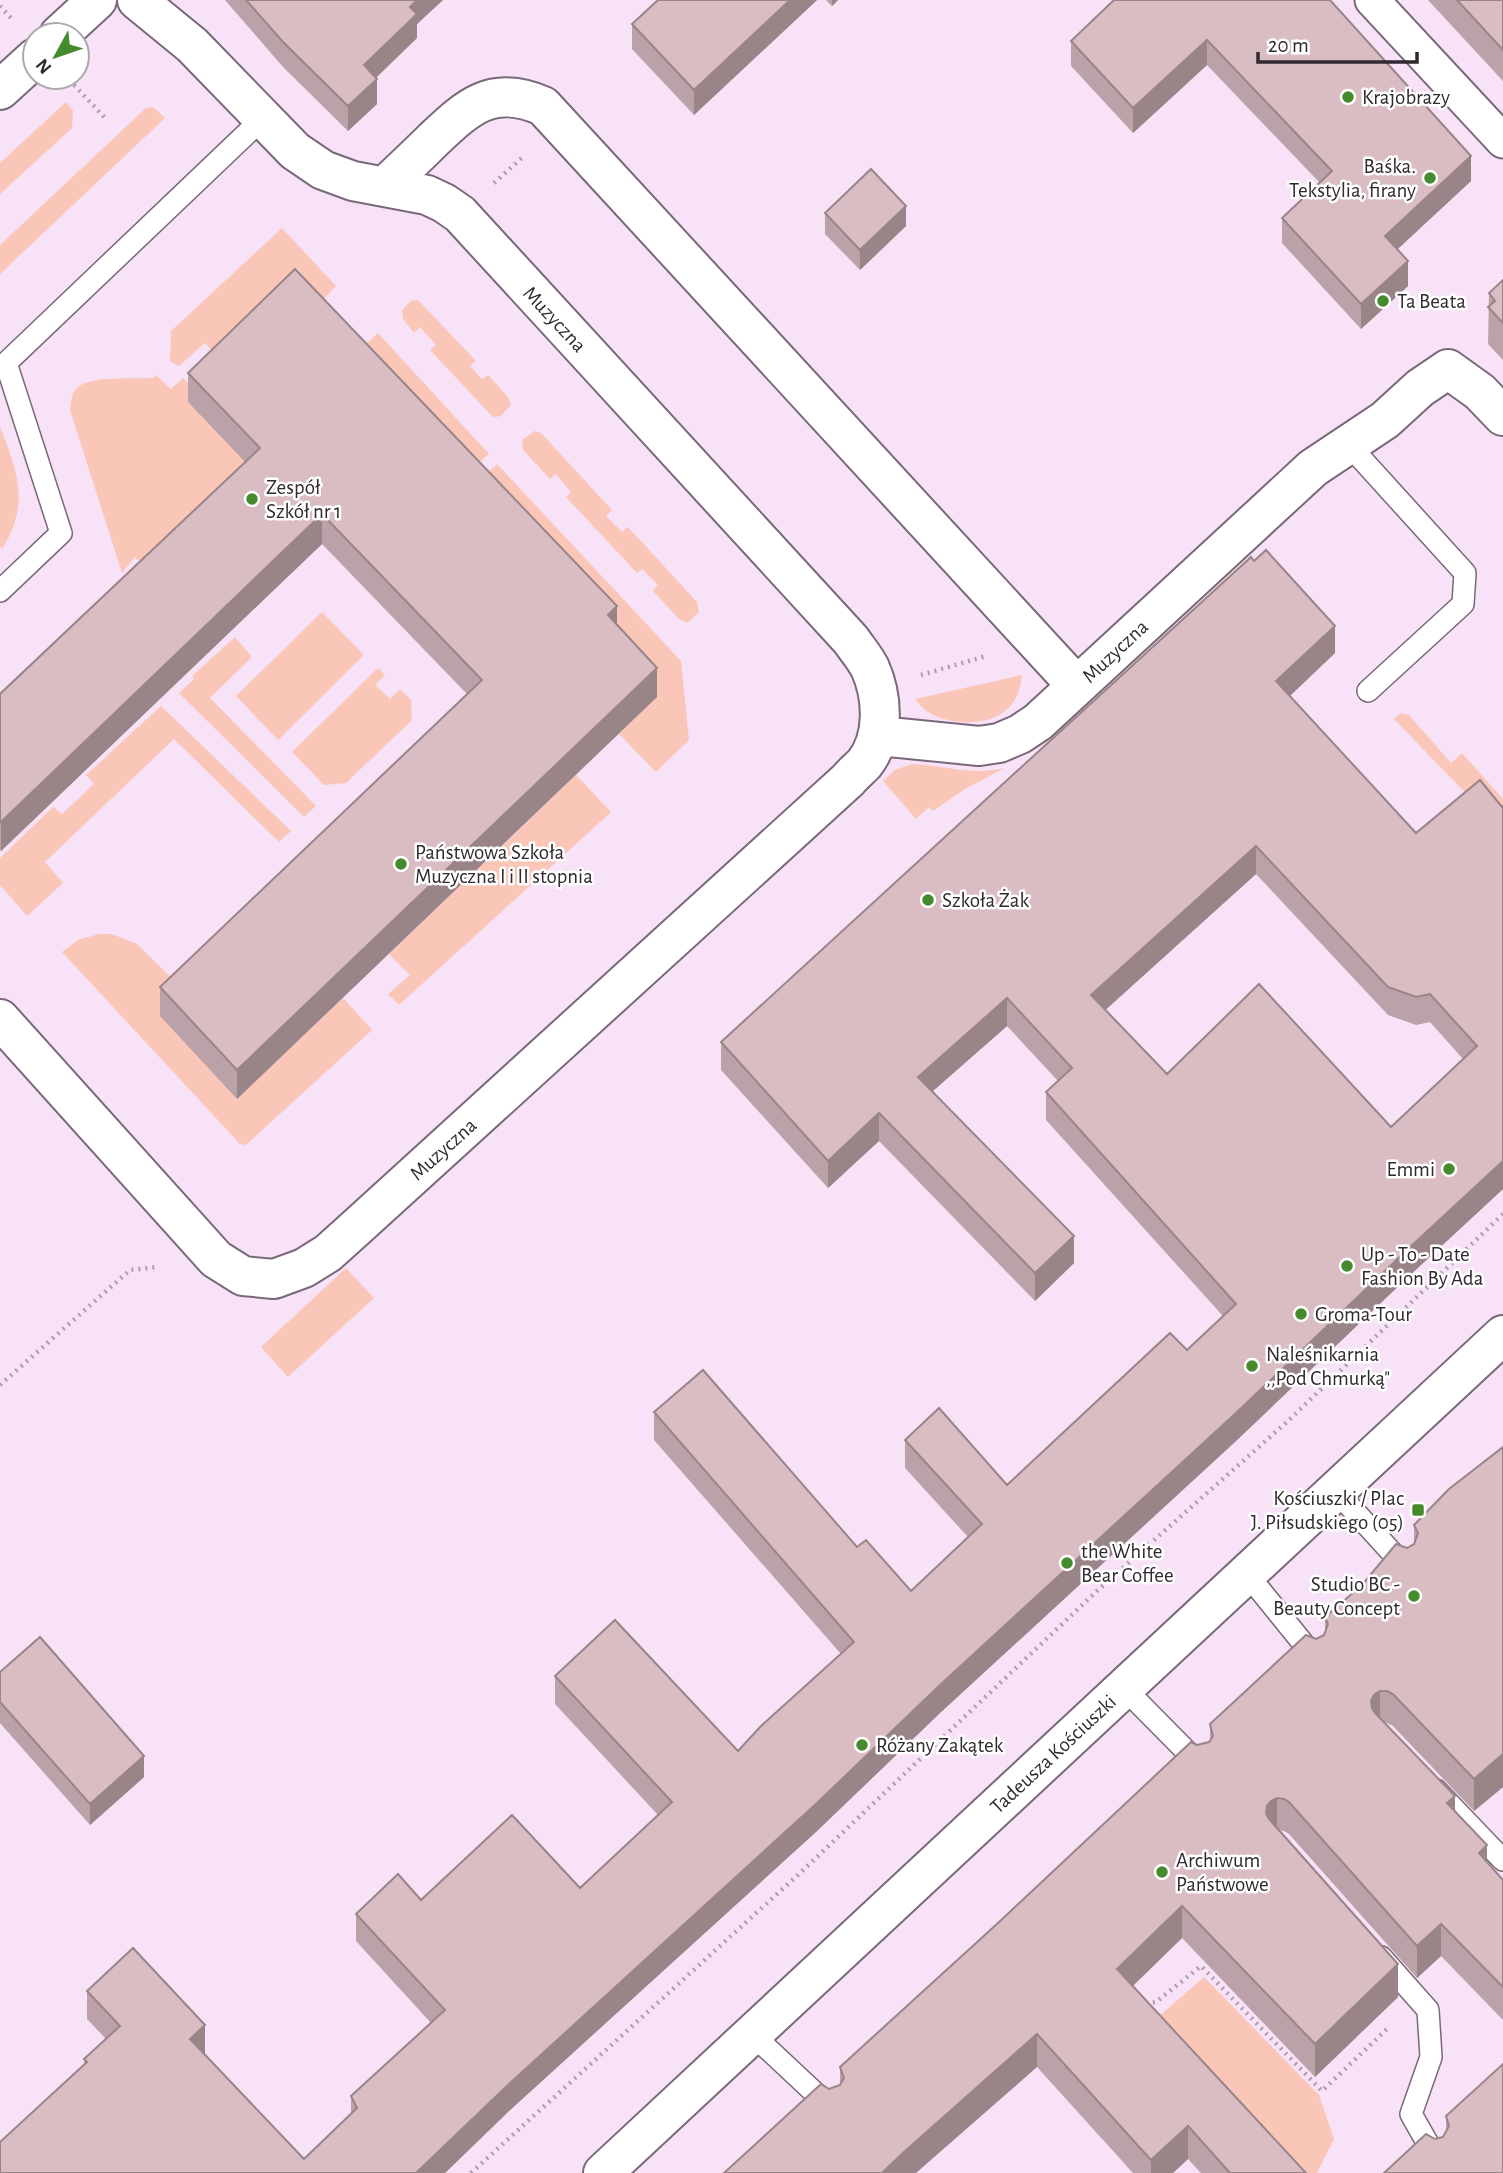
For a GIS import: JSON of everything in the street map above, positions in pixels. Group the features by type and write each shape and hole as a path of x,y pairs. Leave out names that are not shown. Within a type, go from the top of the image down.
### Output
{"street":[{"path":"74,21 97,0"},
{"name":"Muzyczna","path":"0,1019 216,1259 243,1276 274,1279 304,1268 328,1253 351,1233 848,780 866,762 879,736 876,685 869,666 851,640 460,214 426,195 353,181 323,170 295,151 192,45 137,0"},
{"path":"1372,0 1503,141"},
{"path":"0,90 21,71"},
{"path":"385,186 463,112 483,101 503,97 525,98 543,106 1077,686"},
{"name":"Muzyczna","path":"879,736 979,746 999,743 1020,734 1038,722 1313,468 1385,420 1420,388 1448,369 1480,391 1503,416"},
{"name":"Tadeusza Kościuszki","path":"609,2171 752,2034 1503,1335"}],"lane":[{"path":"0,591 61,533 6,363 263,118"},
{"path":"1348,444 1465,573 1463,604 1368,691"},
{"path":"1336,1491 1405,1567"},
{"path":"1247,1574 1315,1658"},
{"path":"1124,1688 1200,1765"},
{"path":"1420,1774 1503,1860"},
{"path":"1372,1947 1428,2010 1432,2057 1411,2114 1436,2158"},
{"path":"752,2034 831,2108"}],"path":[{"path":"79,91 107,120"},
{"path":"486,190 526,155"},
{"path":"920,675 987,655"},
{"path":"471,2173 799,1874 1098,1590 1287,1421 1503,1214"},
{"path":"0,1385 130,1269 166,1267"},
{"path":"1135,2007 1156,2002 1201,1966 1322,2091 1393,2023"}],"shaded area":[{"path":"66,102 73,111 72,128 0,194 0,163"},
{"path":"153,107 165,118 0,274 0,245 146,108"},
{"path":"282,228 336,286 310,313 226,366 205,343 179,366 170,361 171,331"},
{"path":"418,300 476,361 470,366 482,379 488,375 508,397 511,405 501,416 494,417 490,414 430,350 436,345 420,327 414,333 403,319 402,310 411,301"},
{"path":"378,333 489,454 465,475 351,357"},
{"path":"156,375 171,389 183,378 260,478 155,577 135,557 122,573 70,410 74,393 83,384 102,379 154,378"},
{"path":"0,427 12,459 18,488 16,518 2,549 0,546"},
{"path":"535,431 541,433 612,510 606,516 622,532 628,527 697,602 699,612 687,623 679,619 653,591 658,585 642,569 637,573 566,497 571,492 556,474 550,479 523,450 522,440"},
{"path":"497,464 681,661 689,740 656,772 619,734 657,697 475,485"},
{"path":"322,612 364,655 278,740 236,696"},
{"path":"235,637 252,657 210,698 316,806 304,817 179,693 194,679 192,676"},
{"path":"378,668 385,675 375,685 390,699 400,689 411,700 412,720 346,783 324,785 292,752"},
{"path":"1022,675 1016,698 1010,706 1003,713 984,721 961,722 941,718 929,713 915,699"},
{"path":"161,706 291,831 279,842 174,739 45,862 63,883 27,916 0,885 0,858 53,807 62,814 94,784 86,775"},
{"path":"1401,713 1409,715 1451,763 1462,753 1503,799 1503,828 1480,808 1394,719"},
{"path":"912,764 969,771 1004,768 965,789 933,811 929,807 916,819 883,781 895,770"},
{"path":"576,775 611,812 399,1005 388,994 410,975 389,954"},
{"path":"99,934 112,934 137,944 186,992 237,1099 343,998 372,1030 248,1143 240,1144 62,952 78,940"},
{"path":"346,1268 374,1298 288,1377 261,1347"},
{"path":"1204,1977 1319,2095 1334,2139 1317,2173 1284,2173 1149,2025"}],"building":[{"path":"246,0 417,0 410,7 417,14 364,65 377,79 348,106 283,42"},
{"path":"658,0 790,0 694,90 632,24"},
{"path":"1114,0 1330,0 1471,156 1385,236 1408,261 1361,304 1282,218 1332,171 1207,40 1133,108 1071,41"},
{"path":"1457,0 1503,0 1503,50"},
{"path":"871,169 906,206 860,250 825,213"},
{"path":"295,269 617,606 608,615 657,668 237,1070 160,987 482,680 322,514 1,822 0,694 260,448 188,373"},
{"path":"1503,280 1503,323 1488,307 1495,301 1489,293"},
{"path":"1266,550 1335,626 1276,681 1416,833 1480,780 1503,806 1503,1161 1236,1413 416,2173 0,2173 0,2142 87,2062 84,2059 120,2026 87,1991 133,1948 205,2025 190,2039 304,2159 357,2108 351,2096 445,2010 356,1914 398,1874 421,1900 512,1815 580,1888 672,1802 555,1676 615,1620 738,1751 761,1726 854,1642 654,1412 703,1370 857,1547 866,1540 911,1591 982,1524 905,1440 939,1408 1007,1485 1170,1333 1187,1350 1236,1304 1046,1092 1072,1068 1007,998 918,1077 1074,1236 1035,1273 879,1113 828,1161 721,1042 1251,557 1254,561","holes":["1256,846 1388,987 1416,997 1430,994 1477,1046 1391,1127 1259,984 1167,1074 1091,995"]},
{"path":"1503,1447 1503,1754 1474,1779 1393,1694 1380,1691 1371,1701 1375,1713 1455,1796 1447,1803 1487,1845 1479,1853 1503,1880 1503,1987 1441,1924 1417,1946 1289,1802 1277,1798 1267,1806 1269,1819 1398,1964 1315,2044 1182,1906 1117,1969 1306,2173 1230,2173 1188,2126 1151,2160 1037,2034 882,2173 724,2173 821,2084 829,2089 840,2085 844,2078 840,2067 1191,1742 1197,1745 1209,1742 1213,1736 1210,1724 1306,1635 1316,1639 1324,1635 1328,1624 1325,1617 1362,1585 1396,1544 1407,1548 1414,1544 1418,1533 1414,1525 1449,1489"},
{"path":"40,1637 144,1756 90,1804 0,1702 0,1672"},
{"path":"1503,2064 1503,2173 1384,2173 1426,2134 1435,2139 1443,2137 1449,2126 1446,2116"}],"place":[{"name":"Krajobrazy","path":"1348,97"},
{"name":"Baśka. Tekstylia, firany","path":"1430,178"},
{"name":"Ta Beata","path":"1383,301"},
{"name":"Zespół Szkół nr 1","path":"252,499"},
{"name":"Państwowa Szkoła Muzyczna I i II stopnia","path":"401,864"},
{"name":"Szkoła Żak","path":"928,900"},
{"name":"Emmi","path":"1449,1169"},
{"name":"Up - To - Date Fashion By Ada","path":"1347,1266"},
{"name":"Groma-Tour","path":"1301,1314"},
{"name":"Naleśnikarnia ,,Pod Chmurką\"","path":"1252,1366"},
{"name":"Kościuszki / Plac J. Piłsudskiego (05)","path":"1418,1510"},
{"name":"the White Bear Coffee","path":"1067,1563"},
{"name":"Studio BC - Beauty Concept","path":"1414,1596"},
{"name":"Różany Zakątek","path":"862,1745"},
{"name":"Archiwum Państwowe","path":"1162,1872"}]}
